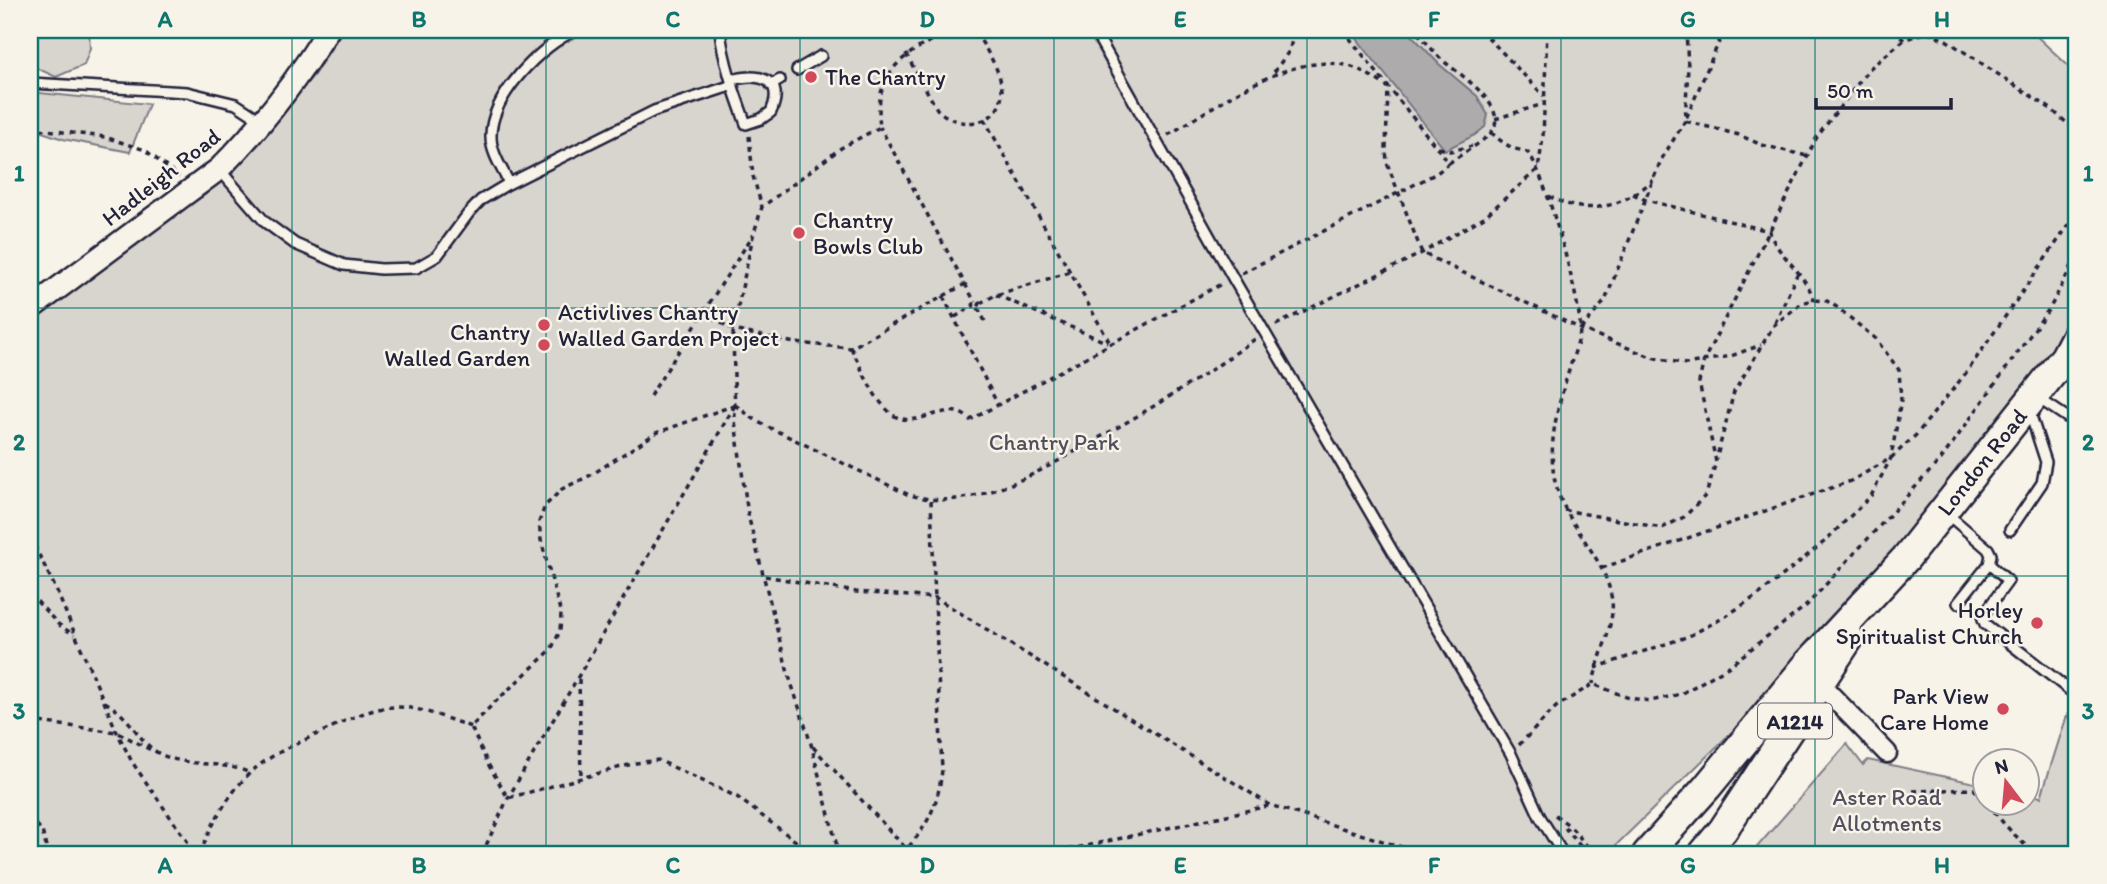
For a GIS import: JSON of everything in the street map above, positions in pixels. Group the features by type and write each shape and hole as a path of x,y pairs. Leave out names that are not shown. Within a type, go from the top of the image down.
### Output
{"main road":[{"name":"London Road","path":"1647,854 1707,787 1809,663 1882,585 1944,511 2065,357 2077,334"},
{"name":"London Road","path":"1703,854 1723,830 1882,585"}],"street":[{"name":"Hadleigh Road","path":"30,309 219,169 285,94 328,30"},
{"path":"1820,684 1887,753"}],"lane":[{"path":"509,183 492,147 491,138 492,126 505,96 523,69 542,51 576,30"},
{"path":"219,169 265,222 295,244 344,265 381,269 416,268 437,256 481,200 509,183 654,111 732,82 758,76 771,85 775,96 771,112 746,124 732,82 720,30"},
{"path":"1094,30 1264,332 1511,754 1540,817 1563,854"},
{"path":"797,70 821,56"},
{"path":"771,85 780,80"},
{"path":"30,83 187,92 236,104 262,121"},
{"path":"2031,400 2076,422"},
{"path":"2010,530 2042,483 2046,462 2031,400"},
{"path":"1944,511 1989,549 1991,555 1989,564 1958,603"},
{"path":"1989,564 2008,581 1984,614 1985,624 2077,696"}],"path":[{"path":"951,30 906,54 894,68 882,89 878,108 880,127 985,321"},
{"path":"906,54 943,115 959,123 984,120 997,108 1002,93 999,76 975,30"},
{"path":"1272,74 1289,51 1296,30"},
{"path":"1343,30 1450,163"},
{"path":"851,348 875,393 892,415 911,421 957,412 970,420 1233,278 1437,173 1491,132 1495,119 1491,107 1476,87 1437,54 1415,30"},
{"path":"1481,30 1544,96"},
{"path":"1685,121 1688,67 1686,30"},
{"path":"1593,684 1595,668 1609,625 1612,601 1602,568 1564,510 1554,480 1550,449 1560,397 1581,329 1605,301 1661,160 1685,121 1724,30"},
{"path":"1893,30 1904,40"},
{"path":"735,405 758,422 909,495 931,500 958,499 1001,488 1048,467 1155,407 1264,332 1302,310 1345,292 1422,253 1484,217 1538,169 1543,138 1547,31"},
{"path":"1716,462 1699,382 1704,360 1817,137 1870,69 1904,40 1926,32 1946,40 2051,110 2077,132"},
{"path":"1157,142 1272,74 1307,65 1345,65 1388,87"},
{"path":"1388,87 1385,148 1387,163 1422,253 1581,329 1651,357 1686,364 1731,356 1761,345"},
{"path":"1495,119 1544,104"},
{"path":"984,120 1110,344"},
{"path":"1685,121 1807,156"},
{"path":"746,124 753,176 762,207 753,236 733,330 735,405 748,515 788,673 811,744 839,854"},
{"path":"762,207 841,148 880,127"},
{"path":"30,128 105,137 145,150 194,189"},
{"path":"1491,132 1499,141 1527,153 1538,169 1560,231 1581,329"},
{"path":"1436,146 1450,151 1474,146"},
{"path":"1547,195 1566,205 1582,209 1619,202 1654,178"},
{"path":"1633,194 1646,200 1769,231"},
{"path":"1602,568 1851,481 1891,458 1916,435 1966,373 2077,214"},
{"path":"1769,231 1774,244 1799,270 1814,300"},
{"path":"650,396 753,236"},
{"path":"1593,684 1629,698 1651,701 1681,694 1728,667 1807,605 1942,458 2051,306 2077,256"},
{"path":"1564,510 1662,528 1684,517 1706,495 1734,392 1774,324 1799,270"},
{"path":"955,317 996,295 1070,272"},
{"path":"704,312 733,330 794,343 851,348 965,284"},
{"path":"996,295 1110,344"},
{"path":"943,296 998,405"},
{"path":"1595,668 1689,636 1723,618 1760,593 1824,542 1871,496 1891,458 1901,400 1899,370 1876,339 1826,301 1802,303 1774,324"},
{"path":"482,854 508,799 735,405"},
{"path":"471,727 551,650 560,632 561,614 541,540 539,522 545,506 562,489 656,433 735,405"},
{"path":"904,852 931,817 940,790 942,770 931,500"},
{"path":"30,537 132,762 198,854 215,820 250,773 292,746 348,719 380,709 395,707 421,711 471,727 508,799"},
{"path":"764,576 856,592 936,598 1270,805 1423,854"},
{"path":"30,594 58,624 75,636"},
{"path":"579,676 581,778"},
{"path":"1511,754 1556,707 1593,684"},
{"path":"103,701 122,715 156,752"},
{"path":"30,721 117,732 170,758 229,765 250,773"},
{"path":"811,744 904,852 911,854"},
{"path":"508,799 636,763 658,760 737,797 813,854"},
{"path":"1913,791 1970,789"},
{"path":"1049,854 1270,805"},
{"path":"30,817 43,831 48,854"},
{"path":"1999,818 2034,854"},
{"path":"1587,854 1566,830 1570,826 1594,854"}],"green space":[{"path":"30,30 89,30 90,48 84,65 56,77 30,65"},
{"name":"Chantry Park","path":"343,30 2030,30 2077,74 2077,334 1882,585 1607,854 30,854 30,312 206,194 314,75"},
{"path":"30,92 149,104 130,152 63,139 30,128"},
{"name":"Aster Road Allotments","path":"2067,715 2077,729 2077,854 1751,854 1847,744 1863,765 1868,760 1970,782 1970,818 2040,818 2041,797"}],"shaded area":[{"path":"1350,30 1407,30 1439,64 1477,96 1488,115 1485,127 1445,150"}],"place":[{"name":"The Chantry","path":"811,77"},
{"name":"Chantry Bowls Club","path":"799,233"},
{"name":"Activlives Chantry Walled Garden Project","path":"544,325"},
{"name":"Chantry Walled Garden","path":"544,345"},
{"name":"Horley Spiritualist Church","path":"2037,623"},
{"name":"Park View Care Home","path":"2003,709"}]}
